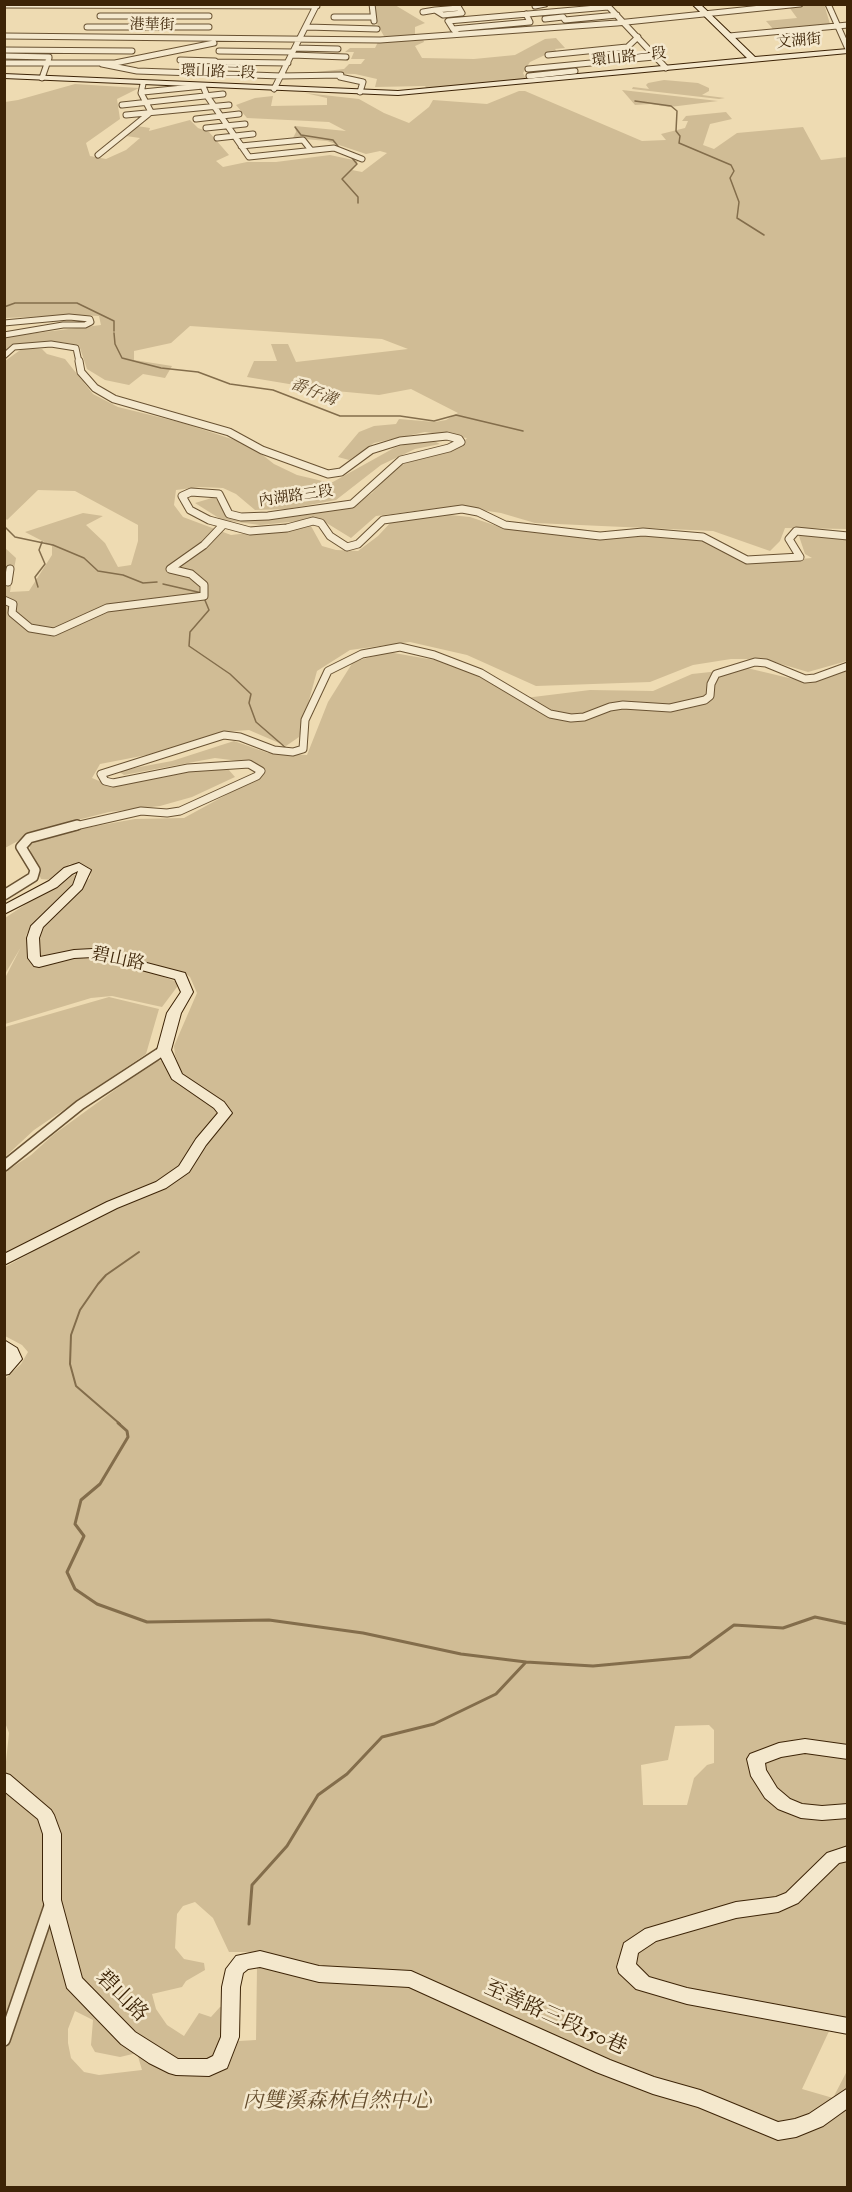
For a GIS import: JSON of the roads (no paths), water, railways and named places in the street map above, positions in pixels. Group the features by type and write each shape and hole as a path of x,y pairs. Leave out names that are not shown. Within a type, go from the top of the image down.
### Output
{"street":[{"path":"372,4 373,17 380,40"},
{"path":"534,5 545,4"},
{"path":"695,4 752,59"},
{"name":"港華街","path":"4,36 380,40 621,23 800,4"},
{"path":"828,4 848,50"},
{"path":"4,5 317,5 274,89"},
{"path":"80,37 93,19 119,5"},
{"path":"163,16 165,5"},
{"path":"208,39 210,5"},
{"path":"534,5 552,28"},
{"path":"525,14 530,22 454,31 448,21 607,5 621,23 666,68"},
{"path":"423,12 436,7"},
{"path":"545,19 563,17 565,20 617,15"},
{"path":"99,16 210,16"},
{"path":"334,17 373,17"},
{"path":"729,36 848,25"},
{"path":"87,27 209,27"},
{"path":"307,27 377,29"},
{"path":"42,78 55,37"},
{"path":"132,51 136,38"},
{"path":"174,72 180,55 181,39"},
{"path":"578,46 637,39"},
{"path":"533,63 619,55 637,39"},
{"path":"4,63 102,64 180,55 223,40"},
{"path":"223,40 203,86 207,96 249,157 334,148 362,159"},
{"path":"4,43 132,51 141,63 139,71 141,93 150,113"},
{"path":"4,50 52,47"},
{"path":"548,55 627,48"},
{"path":"293,52 338,49"},
{"name":"文湖街","path":"752,59 848,50"},
{"path":"219,51 293,52 346,57"},
{"path":"239,51 248,63"},
{"path":"574,53 589,70"},
{"path":"192,73 200,54"},
{"path":"180,55 197,60 288,63"},
{"path":"619,55 626,63"},
{"path":"4,56 49,57"},
{"path":"529,76 589,70 654,57"},
{"name":"環山路一段","path":"430,92 589,70 666,68 752,59"},
{"path":"102,64 139,71 281,76 332,68"},
{"path":"528,69 589,70"},
{"path":"299,74 341,75 340,77 363,82 360,92"},
{"name":"環山路二段","path":"6,77 141,86 430,92"},
{"path":"122,105 223,94"},
{"path":"126,116 229,105"},
{"path":"98,155 150,113"},
{"path":"196,119 239,114"},
{"path":"206,128 245,124"},
{"path":"217,138 253,134"},
{"path":"241,146 303,140 311,150"},
{"path":"4,323 69,317 90,319 91,322 85,325 63,325 4,335"},
{"name":"內湖路三段","path":"4,356 14,348 24,345 72,346 76,348 81,372 95,388 114,399 230,432 262,450 328,474 341,472 371,450 400,441 447,436 459,439 461,442 401,460 352,504 268,516 241,517 230,514 219,494 191,492 182,496 190,510 223,525 259,531 313,521 321,523 330,536 347,547 358,544 383,520 462,509 478,512 505,525 600,536 653,532 703,537 747,561 800,557 789,539 796,531 848,536"},
{"path":"4,600 13,603 12,613 30,628 54,632 107,608 204,596 204,585 191,574 170,569 204,545 223,525"},
{"path":"4,581 8,582 10,569"},
{"path":"4,895 33,877 35,870 21,847 29,838 78,824 141,811 167,813 180,811 257,776 261,771 249,764 188,768 113,783 105,781 100,774 224,735 240,737 274,750 293,752 303,749 305,720 328,671 363,654 400,647 434,655 481,674 536,707 571,718 584,717 610,707 623,705 670,708 705,700 710,696 711,684 716,674 755,662 766,663 806,679 848,666"},
{"name":"碧山路","path":"4,910 53,884 68,871 79,867 85,870 78,886 37,926 33,938 34,958 39,963 74,954 93,953 180,976 187,992 174,1013 164,1050"},
{"path":"4,1166 80,1105 164,1050 177,1076 219,1105 225,1113 201,1142 184,1168 161,1185 112,1205 4,1260"},
{"path":"4,1345 12,1352 14,1359 4,1370"},
{"path":"848,1752 805,1746 778,1750 756,1760 757,1772 771,1793 784,1804 801,1811 822,1813 848,1811"},
{"name":"碧山路","path":"4,1780 45,1815 52,1834 50,1860 52,1900 75,1982 128,2038 176,2067 209,2068 220,2062 231,2037 231,1987 235,1969"},
{"path":"848,1853 833,1858 792,1898 778,1904 736,1910 651,1935 630,1949 626,1966 643,1983 687,1996 848,2026"},
{"path":"4,2040 52,1900"},
{"name":"至善路三段150巷","path":"235,1969 243,1962 260,1959 319,1974 411,1980 603,2066 652,2085 700,2099 778,2131 796,2128 816,2120 848,2096"}],"waterway":[{"path":"635,101 671,106 677,111 676,131 680,136 679,143 731,165 734,171 730,178 739,202 737,218 764,235"},
{"path":"295,127 301,135 333,140 341,150"},
{"path":"352,158 357,164 342,179 358,197 358,203"},
{"name":"番仔溝","path":"4,307 15,303 77,303 114,321 114,331"},
{"name":"番仔溝","path":"114,333 115,344 122,358 161,368 198,372 230,384 273,390 340,416 400,416 434,421 456,415 523,431"},
{"name":"番仔溝","path":"4,526 15,537 42,543"},
{"path":"38,587 35,577 45,564 39,550 42,543"},
{"name":"番仔溝","path":"42,543 84,558 98,571 123,575 143,583 157,582"},
{"path":"163,584 202,593 209,610 190,632 189,646 230,674 251,694 249,703 256,722 286,748"},
{"path":"120,1424 76,1386 70,1364 71,1335 80,1310 98,1284 106,1275 139,1252"},
{"path":"118,1423 127,1431 128,1437 100,1484 81,1500 75,1524 84,1536 67,1572 75,1589 97,1604 147,1622 269,1620 363,1633 461,1654 526,1662"},
{"path":"526,1662 593,1666 690,1657 734,1625 783,1628 815,1617 848,1624"},
{"path":"249,1924 252,1885 287,1846 318,1795 347,1774 382,1737 434,1724 496,1694 526,1662"}],"park label":[{"name":"內雙溪森林自然中心","path":"337,2102"}]}
